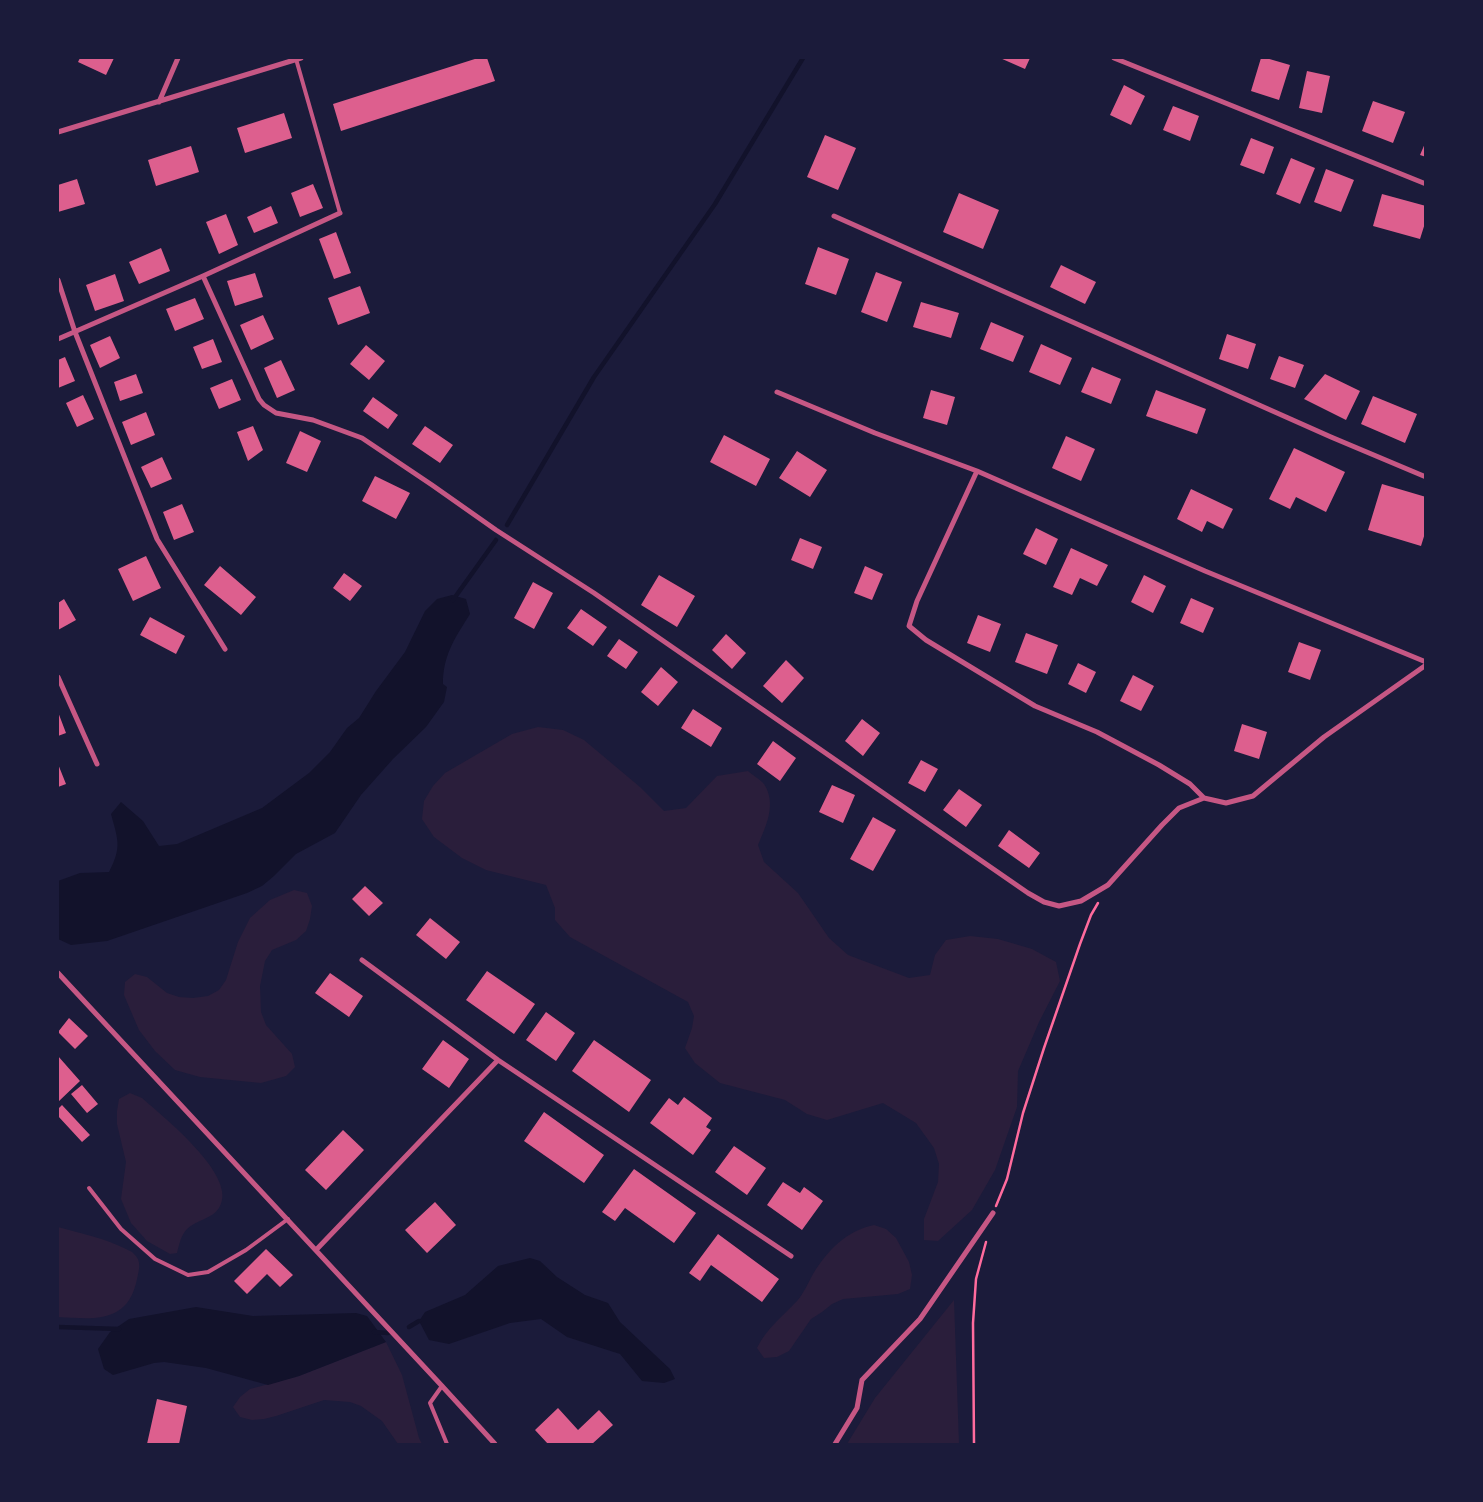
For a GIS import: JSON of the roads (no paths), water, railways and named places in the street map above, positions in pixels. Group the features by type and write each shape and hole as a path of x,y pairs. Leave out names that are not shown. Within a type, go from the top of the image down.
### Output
{"street":[{"path":"159,102 178,58"},
{"path":"58,132 298,58"},
{"path":"1114,58 1426,184"},
{"path":"58,339 340,214"},
{"path":"834,216 1322,433 1426,477"},
{"path":"203,276 259,399 270,410 276,413 313,420 362,438 496,530 594,593 1044,902 1059,906 1081,901 1108,885 1179,808 1204,798"},
{"path":"58,280 75,332 157,540 225,649"},
{"path":"777,392 875,433 976,471 1205,571 1426,664"},
{"path":"976,471 917,600 909,626 926,640 1035,706 1098,732 1159,765 1190,784 1204,798 1226,803 1253,796 1324,737 1426,664"},
{"path":"58,677 97,764"},
{"path":"362,960 498,1060 791,1256"},
{"path":"58,973 495,1444"},
{"path":"316,1250 498,1060"},
{"path":"835,1444 857,1408 862,1380 920,1319 993,1213"}],"lane":[{"path":"298,58 340,214"},
{"path":"89,1188 121,1229 155,1259 188,1275 208,1272 246,1250 288,1219"},
{"path":"442,1386 430,1403 448,1444"}],"waterway":[{"path":"507,525 594,377 715,204 803,58"},
{"path":"453,600 496,540"},
{"path":"409,1327 419,1321"},
{"path":"58,1327 119,1329"},
{"path":"374,1332 388,1333"}]}
